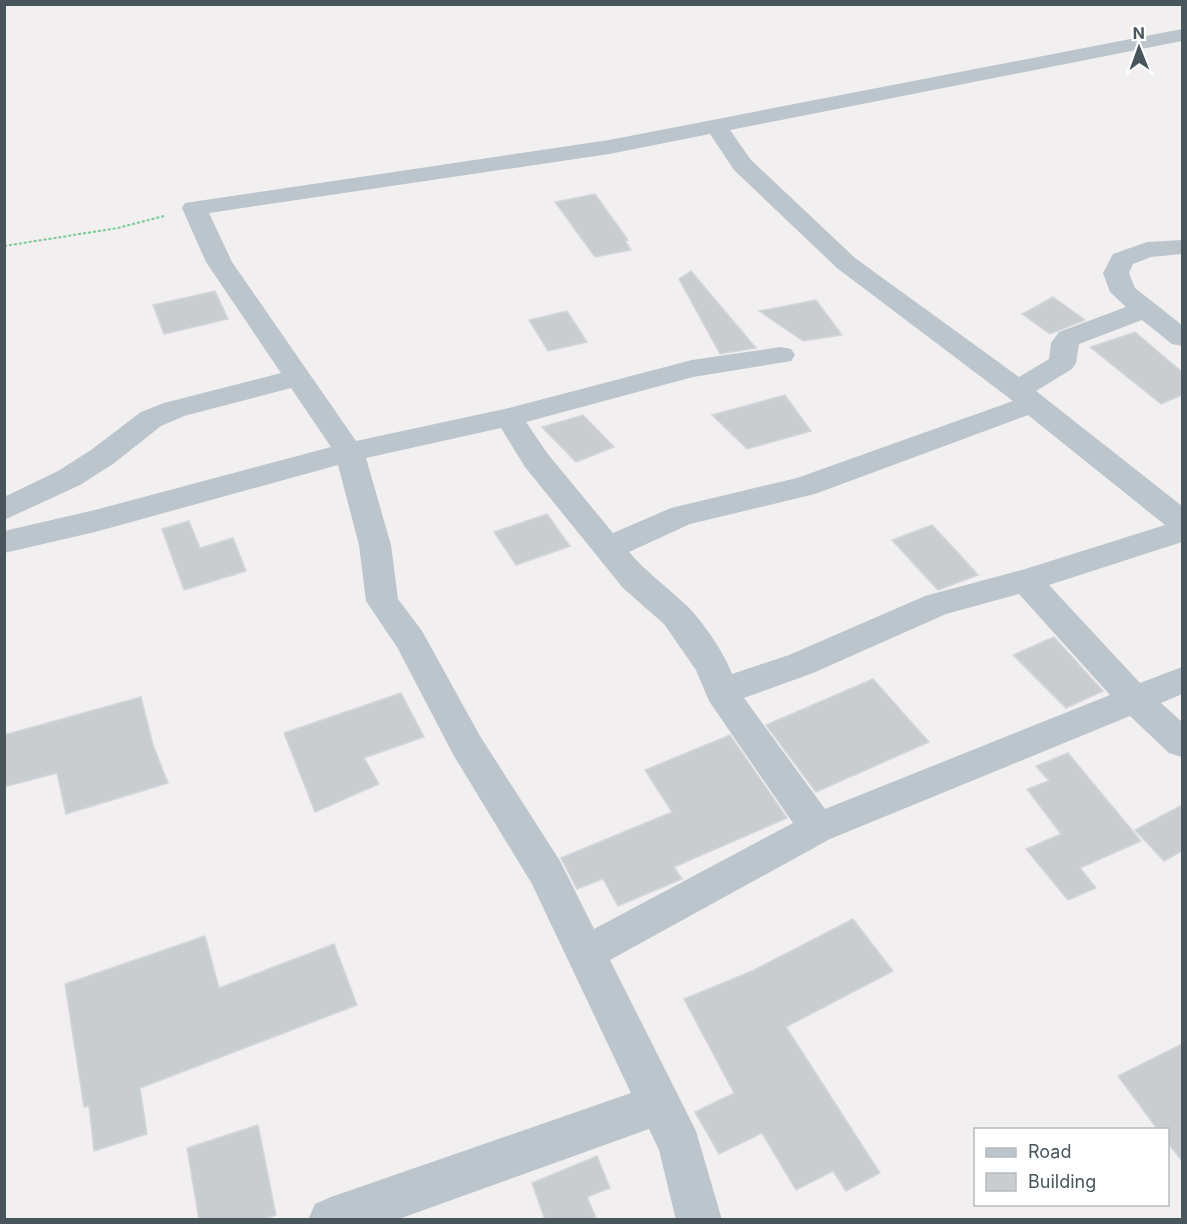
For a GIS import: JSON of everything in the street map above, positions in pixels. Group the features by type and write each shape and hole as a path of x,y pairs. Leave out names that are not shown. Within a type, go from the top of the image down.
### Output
{"street":[{"path":"699,1220 680,1146 546,873 467,746 410,640 382,601 375,545 349,452 219,262 194,208 609,147 1182,35"},
{"path":"717,127 742,165 846,263 1025,397 1182,522"},
{"path":"1182,247 1147,250 1122,259 1116,273 1123,292 1182,338"},
{"path":"608,548 682,515 804,487 1025,397 1062,363 1065,343 1069,338 1146,309"},
{"path":"4,542 95,521 349,452 509,417 692,369 780,355"},
{"path":"4,510 77,473 151,419 174,409 298,378"},
{"path":"509,417 536,460 634,580 676,615 712,666 721,692 817,828"},
{"path":"721,692 801,664 937,604 1026,581 1182,531"},
{"path":"1026,581 1136,701 1182,743"},
{"path":"586,953 817,828 1136,701 1182,680"},
{"path":"331,1220 659,1104"}],"path":[{"path":"4,246 118,228 194,208"}],"building":[{"path":"595,194 628,240 625,241 631,250 595,257 555,202"},
{"path":"691,271 756,348 720,354 679,279"},
{"path":"215,291 228,319 164,334 153,305"},
{"path":"1053,297 1085,320 1050,334 1022,314"},
{"path":"816,300 842,335 803,341 759,311"},
{"path":"567,311 587,342 548,351 529,320"},
{"path":"1135,332 1182,372 1182,395 1161,404 1090,347"},
{"path":"785,395 811,431 747,449 712,415"},
{"path":"583,415 614,447 576,462 542,427"},
{"path":"547,514 570,546 516,565 494,532"},
{"path":"189,521 200,548 233,538 246,571 184,590 162,529"},
{"path":"932,525 978,575 938,590 892,540"},
{"path":"1054,637 1103,691 1066,708 1013,655"},
{"path":"873,679 929,742 816,792 766,725"},
{"path":"401,693 424,737 364,758 379,784 315,812 284,733"},
{"path":"141,697 153,745 168,783 66,814 57,773 4,787 4,735"},
{"path":"730,735 787,818 674,867 682,879 618,906 603,879 577,889 561,858 672,812 645,770"},
{"path":"1068,753 1141,841 1080,868 1096,888 1068,900 1026,849 1061,834 1027,789 1049,781 1036,766"},
{"path":"1182,805 1182,851 1164,861 1135,830"},
{"path":"853,919 893,971 786,1027 880,1173 846,1191 833,1171 796,1190 762,1133 719,1154 695,1112 734,1093 684,999 752,971"},
{"path":"205,936 219,988 334,944 357,1005 140,1088 147,1134 94,1151 89,1106 84,1107 65,984"},
{"path":"1182,1044 1182,1161 1169,1145 1169,1128 1157,1128 1118,1076"},
{"path":"258,1125 276,1215 261,1220 199,1220 187,1148"},
{"path":"597,1156 610,1188 587,1197 597,1220 545,1220 532,1183"}]}
